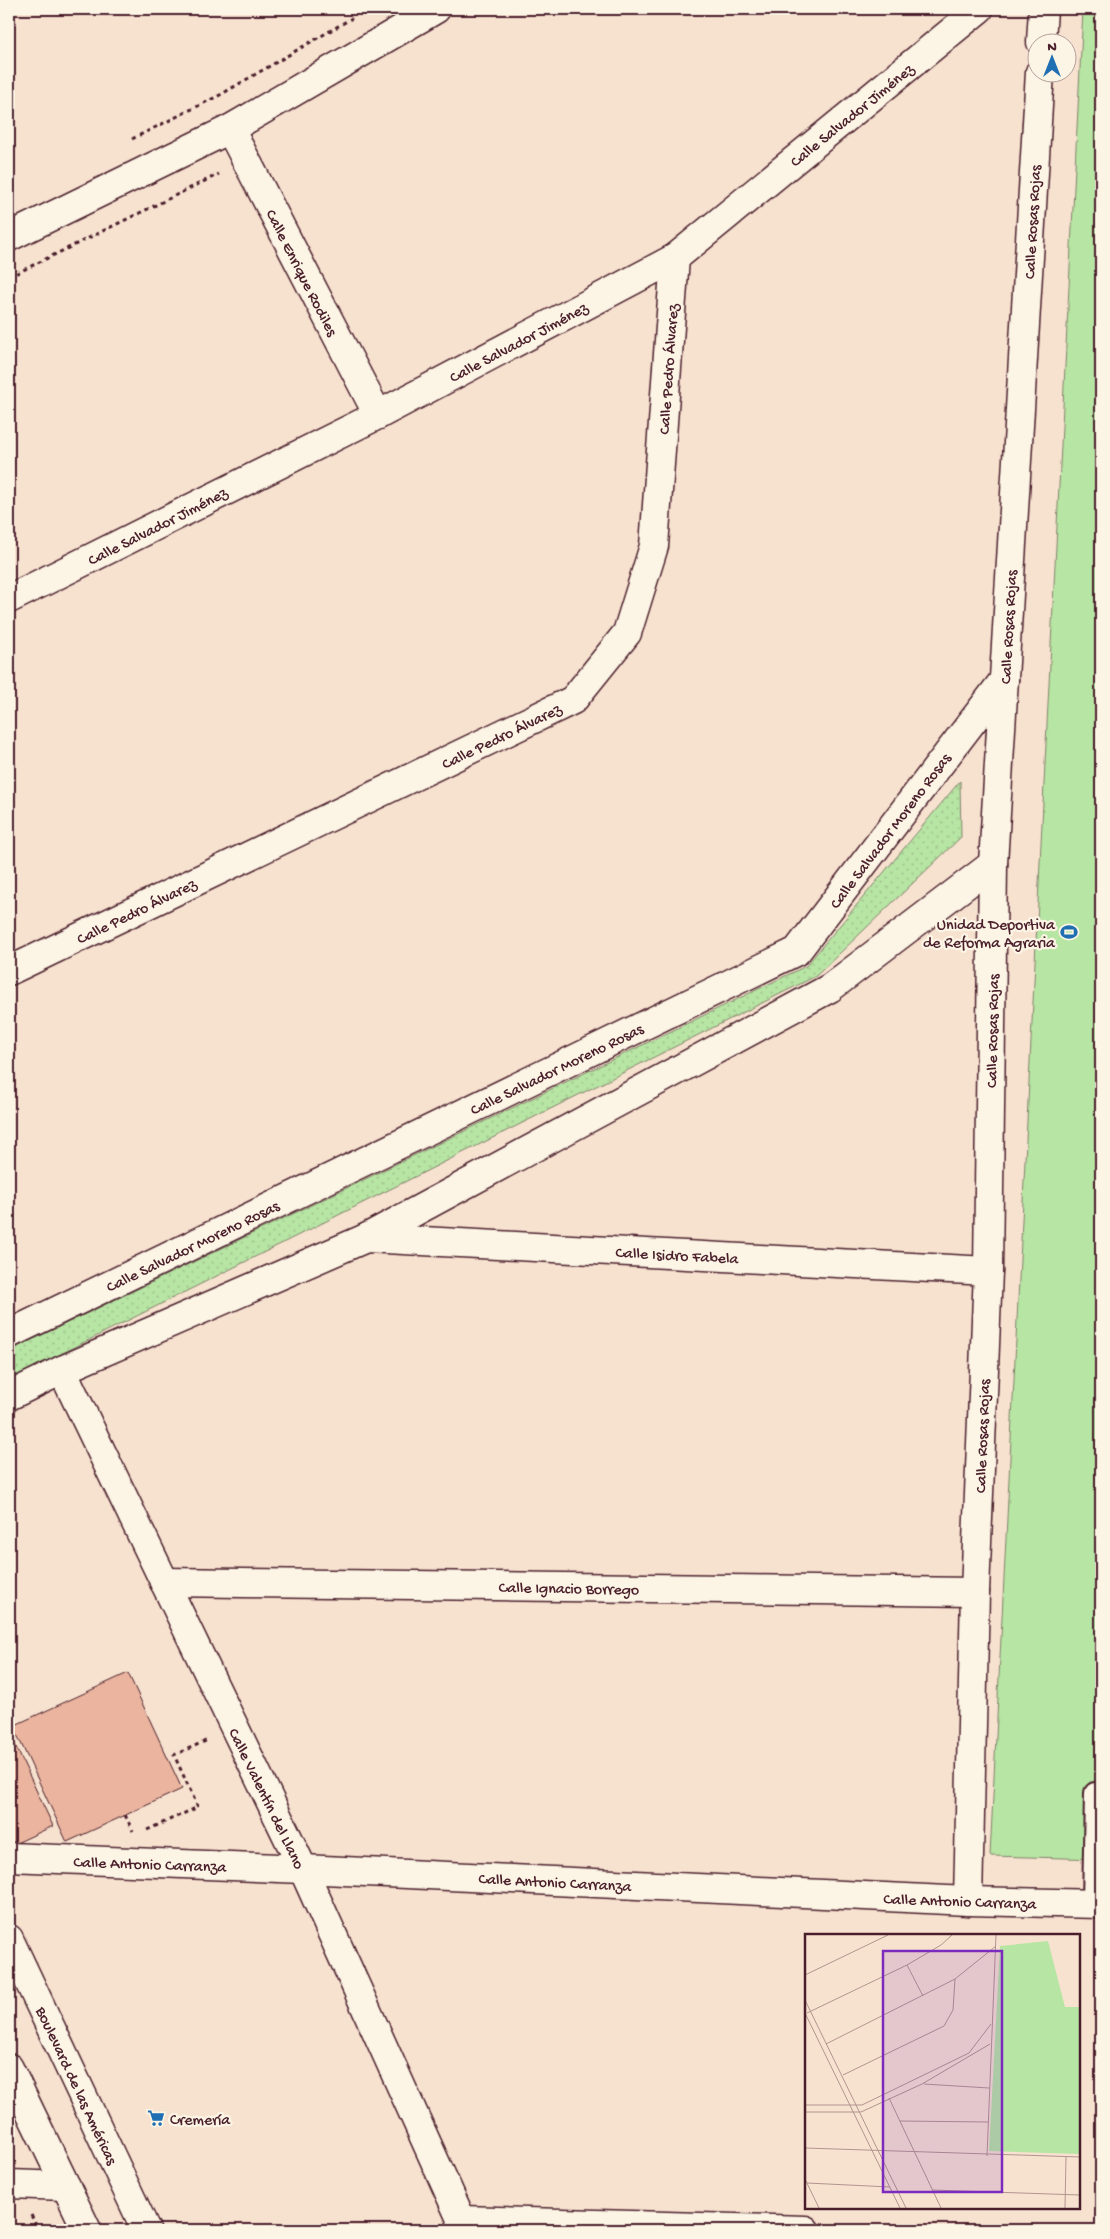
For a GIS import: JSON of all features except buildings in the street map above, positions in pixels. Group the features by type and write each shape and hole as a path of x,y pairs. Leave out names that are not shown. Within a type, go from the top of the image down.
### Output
{"street":[{"path":"9,237 230,129 436,9"},
{"name":"Calle Salvador Jiménez","path":"9,599 378,415 675,258 978,9"},
{"path":"1042,32 1043,9"},
{"name":"Calle Rosas Rojas","path":"968,1901 975,1592 988,1271 993,864 1039,82"},
{"name":"Calle Enrique Rodiles","path":"230,129 378,415"},
{"name":"Calle Pedro Álvarez","path":"9,972 573,700 628,633 654,546 675,258"},
{"name":"Calle Salvador Moreno Rosas","path":"9,1334 797,951 1004,680"},
{"path":"9,1396 62,1370 366,1238 830,988 993,864"},
{"name":"Calle Isidro Fabela","path":"366,1238 988,1271"},
{"name":"Calle Valentín del Llano","path":"62,1370 302,1869 463,2225"},
{"name":"Calle Ignacio Borrego","path":"164,1582 975,1592"},
{"name":"Calle Antonio Carranza","path":"9,1857 968,1901 1097,1904"},
{"name":"Boulevard de las Américas","path":"9,1939 146,2230"},
{"path":"9,2068 87,2230"},
{"path":"9,2184 66,2186"},
{"path":"463,2225 805,2230"}],"lane":[{"path":"1097,1904 1098,1849 1095,1792 1101,1793"}],"path":[{"path":"123,143 220,95 360,14"},
{"path":"9,277 246,161"},
{"path":"144,1831 198,1807 174,1755 194,1747"},
{"path":"126,1815 135,1836"}],"green space":[{"name":"Unidad Deportiva de Reforma Agraria","path":"1083,9 1101,9 1101,1859 990,1856"},
{"path":"960,781 961,837 816,976 9,1380 9,1351 806,966"}],"place":[{"name":"Unidad Deportiva de Reforma Agraria","path":"1069,932"},
{"name":"Cremería","path":"156,2118"}]}
